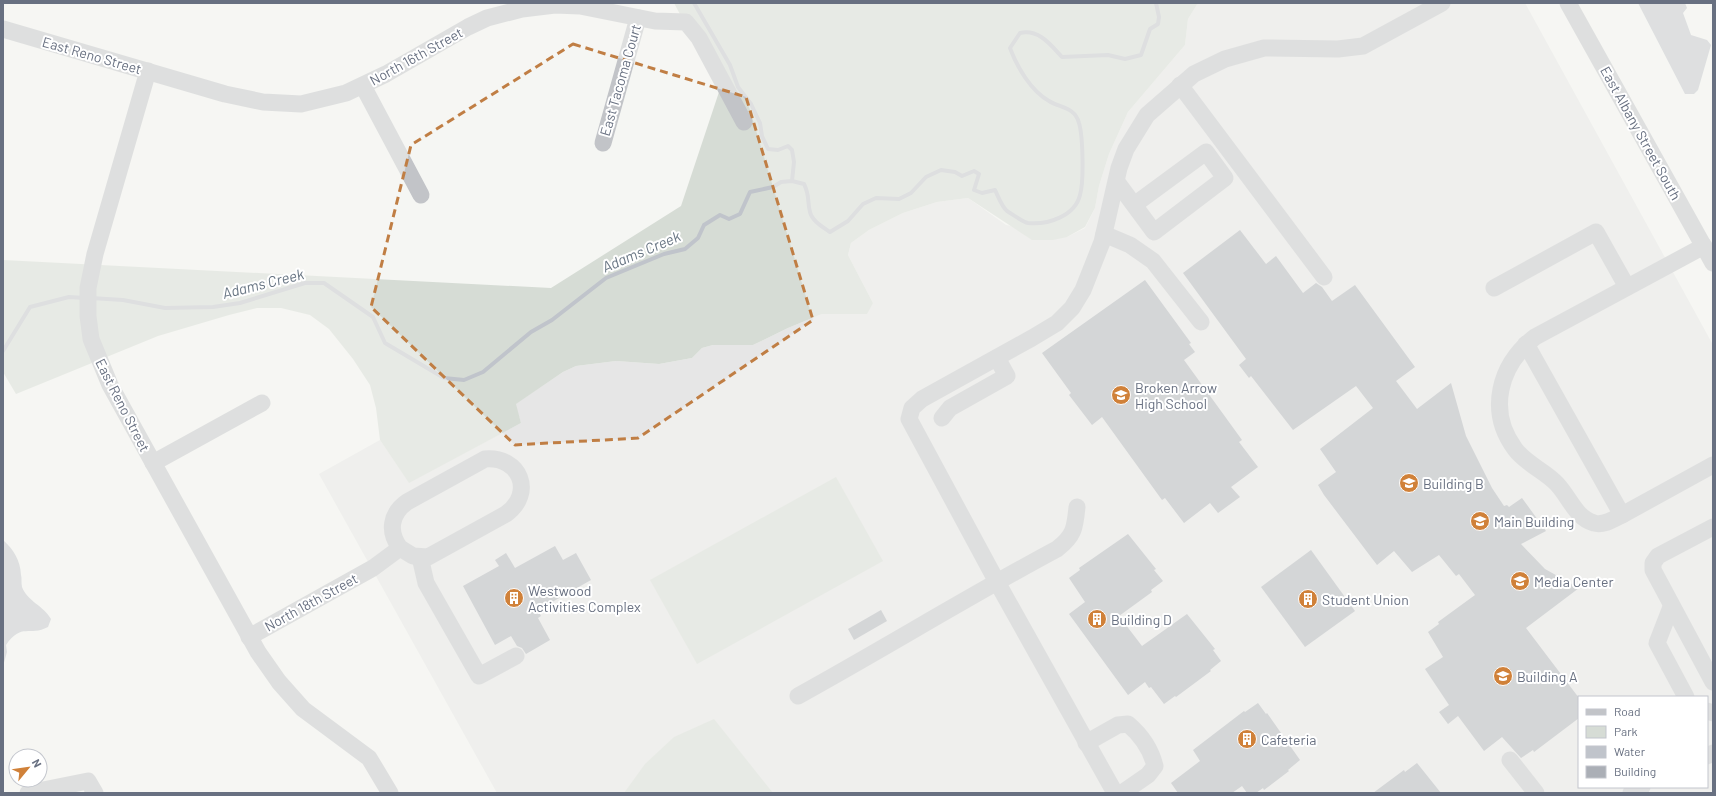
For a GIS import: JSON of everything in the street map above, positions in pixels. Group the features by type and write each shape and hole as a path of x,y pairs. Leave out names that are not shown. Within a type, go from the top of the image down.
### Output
{"street":[{"path":"1115,793 997,582 909,419 912,408 922,399 1057,323 1072,308 1083,290 1093,268 1104,234 1119,168 1126,150 1147,115 1180,85 1208,66 1232,57 1264,48 1338,49 1363,46 1442,3"},
{"name":"East Albany Street South","path":"1568,3 1669,180 1713,263"},
{"name":"North 16th Street","path":"148,71 232,96 275,104 300,104 346,93 363,86 468,27 487,18 536,6 555,4 594,8 655,21 686,22 699,38 744,122"},
{"name":"East Tacoma Court","path":"602,143 638,18"},
{"name":"East Reno Street","path":"3,29 148,71 95,254 88,288 88,316 92,339 98,358 110,385 249,637 278,682 303,709 368,758 390,793"},
{"path":"1180,85 1324,277"},
{"path":"363,86 421,195"},
{"path":"1117,182 1134,205 1154,232 1225,178 1206,152 1134,205"},
{"path":"1494,288 1596,232 1627,287"},
{"path":"1104,234 1130,245 1152,261 1201,322"},
{"path":"1704,246 1535,337 1526,344 1509,366 1503,381 1500,402 1503,424 1516,450 1530,463 1548,475 1562,490 1583,520 1596,524 1608,522 1622,515 1713,465"},
{"path":"1526,344 1622,515"},
{"path":"942,418 950,408 1007,376 997,358"},
{"path":"153,463 262,404"},
{"path":"485,459 500,460 513,468 521,481 522,489 520,497 512,510 435,554 420,557 406,553 400,548 395,542 392,527 396,512 407,502 485,459"},
{"path":"798,696 864,659 930,619 1057,549 1067,541 1076,528 1077,507"},
{"path":"1713,527 1658,556 1653,563 1653,570 1656,580 1713,682"},
{"name":"North 18th Street","path":"249,637 373,568 400,548"},
{"path":"420,557 426,583 479,676 516,656"},
{"path":"1672,607 1657,642 1685,696"},
{"path":"1086,743 1118,725 1128,724 1136,731 1152,754 1154,766 1148,775 1122,793"},
{"path":"1510,760 1536,793"},
{"path":"28,793 91,787"},
{"path":"1631,793 1640,788"}],"highlighted area":[{"path":"573,44 746,97 813,320 638,438 515,445 371,307 411,145"}],"shaded area":[{"name":"Broken Arrow High School","path":"1198,3 1525,3 1713,345 1713,793 497,793 319,474 380,440 409,482 521,423 515,404 563,372 576,366 616,361 659,364 692,358 702,348 713,345 753,345 822,314 873,303 848,255 851,243 869,230 903,213 937,202 968,198 1006,225 1067,237 1085,228 1095,208 1099,186 1109,154 1128,112 1185,45 1188,19"}],"green space":[{"path":"674,3 1198,3 1188,19 1185,45 1128,112 1109,154 1099,186 1095,208 1085,227 1067,237 1053,240 1032,240 968,198 937,202 903,213 869,230 851,243 848,255 873,303 867,314 822,314 753,345 713,345 702,348 692,358 659,364 616,361 576,366 563,372 516,404 521,423 409,483 380,440 376,408 370,385 353,359 329,329 310,315 281,308 257,308 229,315 158,336 16,394 3,372 3,260 551,288 681,206 720,89"},
{"path":"836,477 883,561 697,664 650,580"},
{"path":"714,719 773,793 624,793 645,764 674,737"}],"water":[{"path":"1638,3 1685,3 1687,8 1683,13 1691,35 1707,40 1711,45 1698,90 1694,94 1685,94"},
{"path":"3,540 18,560 24,592 48,614 51,619 48,627 36,631 21,632 12,638 6,645 7,652 3,666"}],"building":[{"path":"1240,230 1266,264 1276,256 1303,293 1316,283 1322,287 1332,301 1355,285 1415,367 1396,381 1417,409 1451,383 1466,436 1492,488 1504,506 1507,505 1509,507 1522,498 1546,531 1521,544 1545,569 1579,588 1526,628 1578,697 1578,719 1534,752 1533,750 1521,758 1502,737 1484,751 1458,716 1448,724 1439,712 1449,705 1425,669 1443,657 1428,632 1439,624 1438,622 1475,595 1459,574 1456,576 1439,555 1412,572 1394,551 1377,565 1318,485 1336,472 1320,449 1373,408 1356,386 1293,430 1251,376 1249,378 1239,365 1246,359 1183,273"},
{"path":"1145,280 1191,343 1189,344 1195,352 1184,360 1242,440 1239,442 1258,467 1231,487 1240,497 1218,513 1210,503 1184,523 1165,498 1162,500 1102,417 1092,425 1069,395 1071,393 1042,353"},
{"name":"Building D","path":"1128,534 1156,569 1154,570 1163,581 1151,590 1152,592 1119,616 1142,646 1187,614 1215,649 1213,650 1221,661 1210,670 1211,671 1164,704 1151,687 1149,688 1145,682 1128,695 1069,614 1085,602 1069,578 1080,570 1079,568"},
{"name":"Westwood Activities Complex","path":"555,546 563,560 576,553 591,580 538,610 541,616 538,618 550,640 526,654 522,648 517,646 511,636 495,645 463,586 499,566 495,560 506,553 515,568"},
{"name":"Student Union","path":"1311,550 1355,611 1305,647 1261,587"},
{"path":"881,610 887,621 854,640 848,629"},
{"name":"Cafeteria","path":"1258,703 1266,714 1267,713 1300,760 1288,770 1289,771 1264,790 1263,788 1256,793 1247,793 1242,786 1232,793 1178,793 1171,783 1200,761 1193,750 1244,711 1245,712"},
{"path":"1417,763 1441,793 1373,793 1404,770 1405,772"}],"waterway":[{"path":"694,3 730,65 738,87 751,104 760,123 762,136 768,149 778,150 788,146 792,150 794,162 792,181"},
{"name":"Adams Creek","path":"91,298 123,300 165,308 213,307 240,303 305,283 324,283 373,317 385,343 444,378 464,380 483,372 531,332 552,320 606,278 664,254 685,249 698,238 704,225 720,215 729,219 740,214 750,192 773,187 781,182 792,181 804,184 811,215 818,224 830,232 848,221 863,204 876,198 899,199 911,193 926,177 941,170 955,172 962,176 974,171 979,174 974,190 982,193 995,190 1005,209 1028,223 1052,221 1060,218 1073,209 1080,195 1082,159 1079,123 1071,111 1049,101 1036,91 1025,78 1010,48 1020,33 1027,32 1038,35 1044,39 1062,57 1108,55 1125,59 1141,55 1150,29 1158,24 1159,17 1156,3"},
{"name":"Adams Creek","path":"3,351 30,307 69,297 85,298"}],"place":[{"name":"Broken Arrow High School","path":"1121,395"},
{"name":"Building B","path":"1409,483"},
{"name":"Main Building","path":"1480,521"},
{"name":"Media Center","path":"1520,581"},
{"name":"Westwood Activities Complex","path":"514,598"},
{"name":"Student Union","path":"1308,599"},
{"name":"Building D","path":"1097,619"},
{"name":"Building A","path":"1503,676"},
{"name":"Cafeteria","path":"1247,739"}]}
